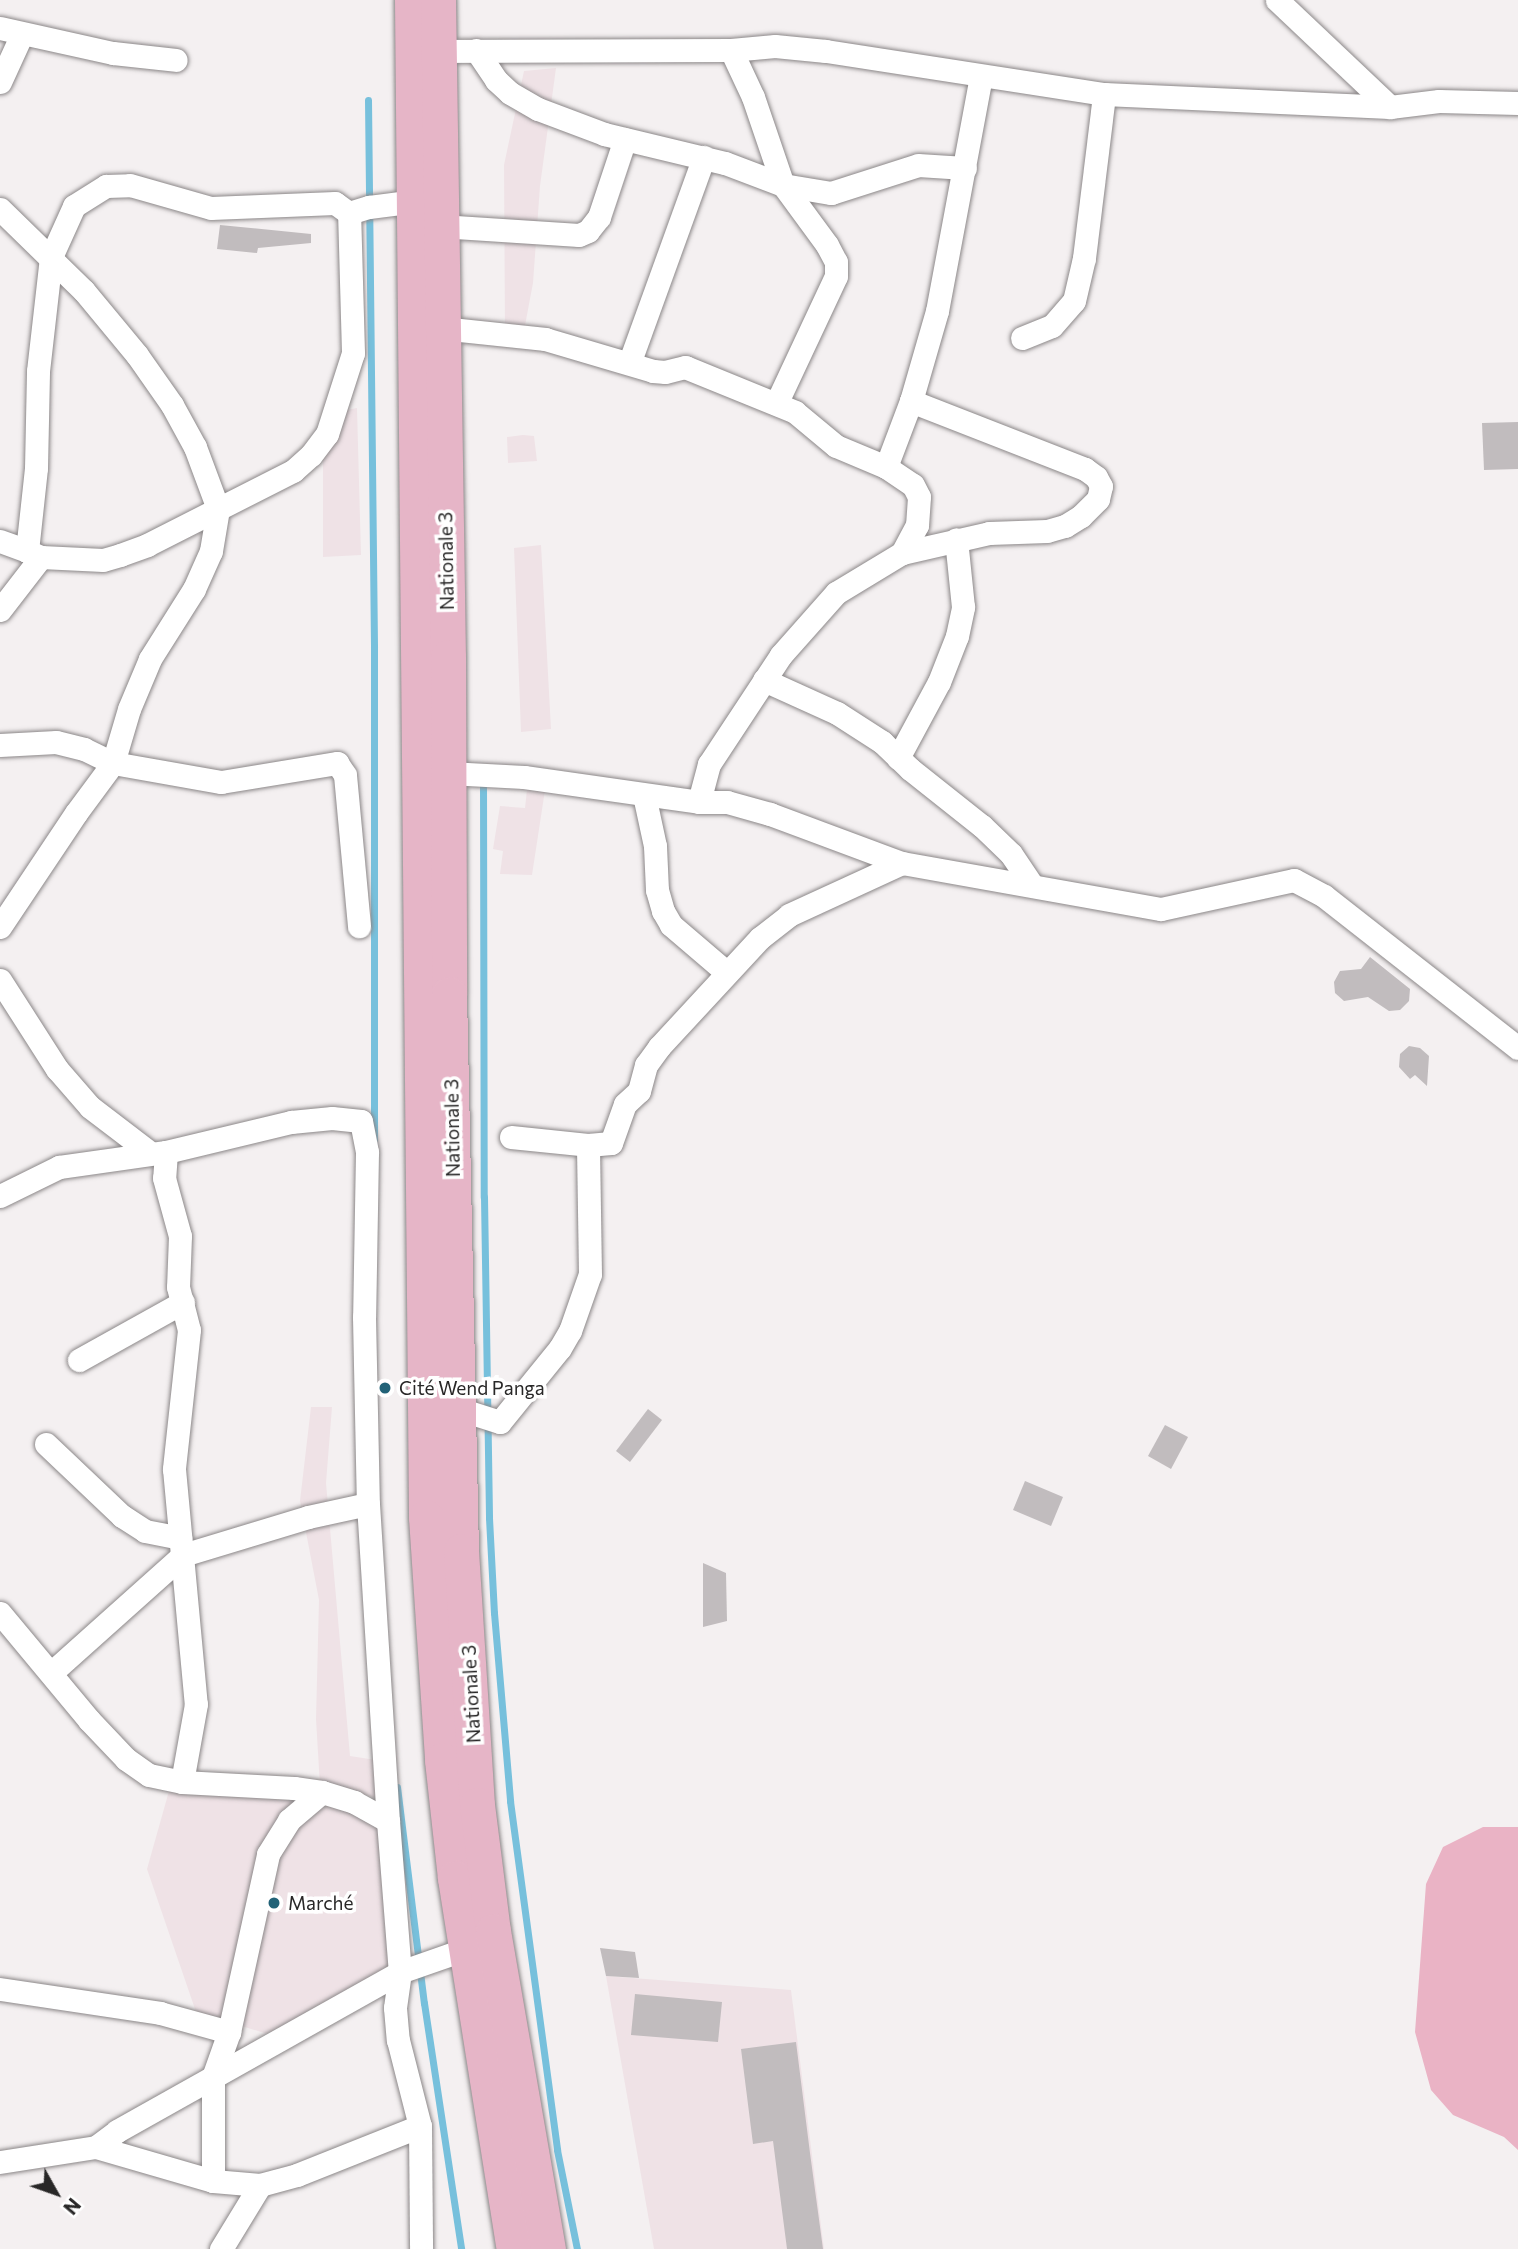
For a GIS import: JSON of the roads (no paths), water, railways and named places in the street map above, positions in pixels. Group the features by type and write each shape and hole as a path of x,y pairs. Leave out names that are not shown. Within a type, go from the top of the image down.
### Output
{"main road":[{"path":"412,0 425,51"},
{"name":"Nationale 3","path":"439,0 425,51 416,201 426,1517 443,1773 548,2249"},
{"name":"Nationale 3","path":"425,51 440,226 456,1408 461,1551 477,1805 480,1940 514,2249"}],"street":[{"path":"1277,0 1390,107"},
{"path":"0,28 113,53 176,60"},
{"path":"0,82 22,34"},
{"path":"425,51 731,50 775,46 826,51 1104,94 1390,107 1439,102 1518,103"},
{"path":"476,50 496,80 523,102 604,134 704,157 783,185 831,193 918,164 965,168"},
{"path":"731,50 753,97 783,185 827,245 836,262 836,276 776,404"},
{"path":"887,467 911,401 937,312 981,76"},
{"path":"1023,338 1052,326 1074,301 1084,258 1104,94"},
{"path":"440,226 579,235 588,231 599,217 625,139"},
{"path":"630,361 704,157"},
{"path":"0,610 34,554 38,371 51,257 74,206 106,186 130,185 211,208 335,203 349,213 416,201"},
{"path":"0,209 84,290 137,355 172,405 195,447 218,509 211,551 194,589 150,659 113,763 0,927"},
{"path":"0,541 34,554 80,560 120,555 293,471 324,441 353,353 349,213"},
{"path":"441,328 545,338 665,372 685,367 776,404 808,420 836,446 887,467 913,485 919,497 916,525 902,553"},
{"path":"699,802 709,764 764,680 781,655 836,593 902,553 989,533 1047,531 1065,526 1081,516 1098,499 1101,486 1096,477 1085,470 911,401"},
{"path":"898,758 939,682 957,636 962,607 956,539"},
{"path":"764,680 837,713 882,742 982,826 1011,854 1032,885"},
{"path":"0,745 56,742 84,749 113,763 221,782 337,763 345,775 359,926"},
{"path":"448,773 524,777 699,802 727,802 755,809 902,863 1170,910 1294,880 1304,883 1518,1048"},
{"path":"644,795 655,846 657,890 663,911 671,925 726,972"},
{"path":"511,1138 589,1145 612,1143 625,1104 639,1091 646,1065 726,972 760,938 789,915 902,863"},
{"path":"0,980 57,1069 90,1107 158,1152 180,1236 178,1287 188,1316 189,1345 174,1469 196,1704 182,1782"},
{"path":"0,1196 59,1167 158,1152 291,1122 332,1118 361,1121 367,1152 363,1317 368,1504 400,1972 395,2008 398,2040 421,2126 421,2249"},
{"path":"456,1408 500,1422 560,1348 570,1331 590,1274 589,1145"},
{"path":"79,1360 183,1302"},
{"path":"46,1444 122,1516 145,1531 181,1547"},
{"path":"51,1673 181,1547 368,1504"},
{"path":"0,1613 89,1720 135,1768 149,1775 182,1782 322,1792 354,1802 388,1821"},
{"path":"213,2182 213,2077 229,2032 268,1854 289,1821 322,1792"},
{"path":"96,2147 117,2131 400,1972 480,1940"},
{"path":"0,1989 160,2012 229,2032"},
{"path":"0,2162 96,2147 213,2182 260,2185 297,2175 421,2126"},
{"path":"220,2249 260,2185"}],"waterway":[{"path":"368,100 374,647 374,1139"},
{"path":"483,778 484,1197 489,1518 494,1613 510,1801 557,2150 577,2249"},
{"path":"397,1787 424,2003 461,2249"}],"place":[{"name":"Cité Wend Panga","path":"385,1388"},
{"name":"Marché","path":"274,1903"}]}
